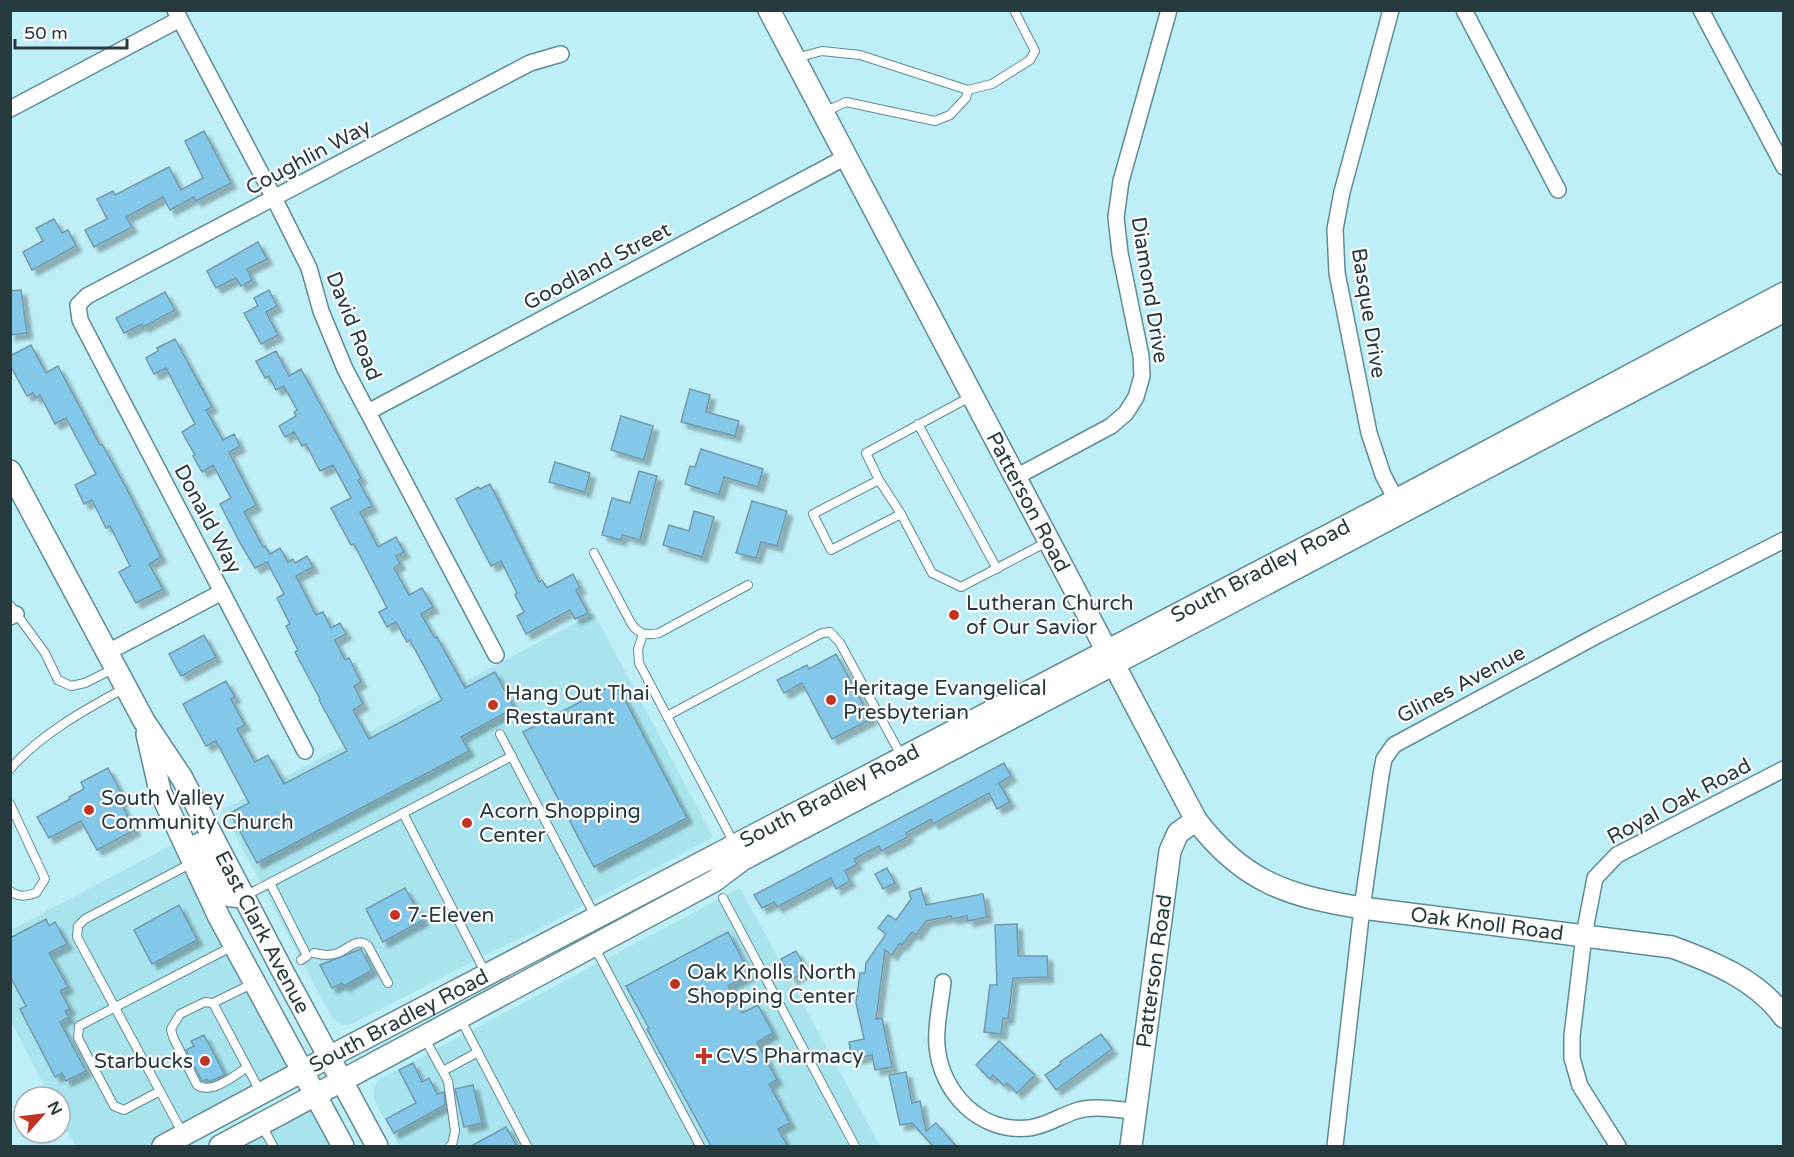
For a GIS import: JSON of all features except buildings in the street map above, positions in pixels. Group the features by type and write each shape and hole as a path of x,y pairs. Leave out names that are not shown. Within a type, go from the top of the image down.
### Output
{"main road":[{"name":"Patterson Road","path":"769,10 1109,659 1196,820 1178,833 1170,852 1131,1146"},
{"name":"South Bradley Road","path":"1399,506 1784,293"},
{"name":"South Bradley Road","path":"163,1146 596,918 739,853 1399,506 1784,311"},
{"name":"East Clark Avenue","path":"10,471 144,721 182,778 377,1146"},
{"name":"South Bradley Road","path":"220,1146 714,881 739,853 903,758 1109,659"},
{"name":"East Clark Avenue","path":"144,721 160,791 193,862 234,945 342,1146"},
{"path":"160,791 183,816 224,890 231,896 244,897"},
{"name":"Oak Knoll Road","path":"1196,820 1211,840 1236,864 1268,884 1293,894 1362,908 1672,946 1713,962 1750,984 1782,1012"},
{"path":"513,990 529,967 584,936 596,924 596,918 603,921 619,919 670,892 696,891"}],"street":[{"name":"Diamond Drive","path":"1014,478 1111,426 1126,413 1136,397 1142,376 1142,356 1120,253 1116,218 1121,181 1169,10"},
{"name":"Basque Drive","path":"1391,10 1342,192 1335,229 1337,273 1369,433 1383,475 1399,506"},
{"path":"1464,10 1558,190"},
{"path":"1701,10 1784,168"},
{"path":"10,110 177,15"},
{"name":"David Road","path":"177,15 309,268 321,311 345,369 496,655"},
{"name":"Coughlin Way","path":"78,305 87,296 530,63 561,54"},
{"name":"Goodland Street","path":"368,412 846,157"},
{"name":"Donald Way","path":"78,305 80,320 305,751"},
{"name":"Glines Avenue","path":"1335,1146 1362,908 1381,775 1384,759 1394,745 1598,635 1784,540"},
{"path":"112,660 222,592"},
{"name":"Royal Oak Road","path":"1618,1146 1580,1086 1572,1058 1572,1036 1584,935 1595,878 1617,855 1784,769"},
{"path":"943,982 937,1043 939,1062 946,1082 957,1099 982,1119 1013,1128 1048,1123 1078,1110 1096,1108 1135,1111"}],"lane":[{"path":"794,58 822,51 860,55 968,90 992,84 1030,60 1035,51 1014,10"},
{"path":"823,112 846,102 935,121 950,115 966,98 968,90"},
{"path":"972,397 866,453 879,480 901,514 932,573 961,586 1048,542"},
{"path":"918,424 997,569"},
{"path":"879,480 813,514 831,550 901,514"},
{"path":"594,553 631,623 643,634 659,633 748,585"},
{"path":"12,612 45,653 58,680 71,686 85,683 112,660"},
{"path":"667,716 822,633 830,632 840,643 903,758"},
{"path":"643,634 638,650 639,663 739,853"},
{"path":"10,770 25,753 65,722 126,687"},
{"path":"500,734 596,918"},
{"path":"244,897 512,756"},
{"path":"10,804 45,879 36,892 26,896 17,896 10,891"},
{"path":"403,813 487,975"},
{"path":"184,1136 77,937 78,926 85,919 193,862"},
{"path":"270,883 307,956 301,960"},
{"path":"723,898 855,1146"},
{"path":"314,953 325,956 337,953 358,942 364,942 388,983"},
{"path":"160,1091 124,1110 114,1106 78,1038 79,1026 234,945"},
{"path":"594,946 700,1146"},
{"path":"246,1068 211,1088 202,1088 197,1085 172,1038 172,1024 180,1014 205,1002 213,1003 254,982"},
{"path":"213,1003 262,1094"},
{"path":"460,1018 527,1146"},
{"path":"424,1038 448,1081 455,1131 453,1145 450,1146"},
{"path":"443,1071 478,1052"},
{"path":"261,1125 273,1146"}],"shaded area":[{"name":"Acorn Shopping Center","path":"594,613 713,837 534,932 352,1024 342,1025 331,1016 222,810"},
{"path":"179,841 293,1069 149,1146 76,1146 72,1139 72,1085 44,1085 11,1021 11,930"},
{"name":"Oak Knolls North Shopping Center","path":"740,888 880,1146 399,1146 374,1100 374,1089 378,1080"},
{"path":"314,1104 336,1146 233,1146"}],"place":[{"name":"Lutheran Church of Our Savior","path":"954,615"},
{"name":"Heritage Evangelical Presbyterian","path":"831,700"},
{"name":"Hang Out Thai Restaurant","path":"493,705"},
{"name":"South Valley Community Church","path":"89,810"},
{"name":"Acorn Shopping Center","path":"467,823"},
{"name":"7-Eleven","path":"395,915"},
{"name":"Oak Knolls North Shopping Center","path":"675,984"},
{"name":"CVS Pharmacy","path":"704,1056"},
{"name":"Starbucks","path":"205,1061"}]}
